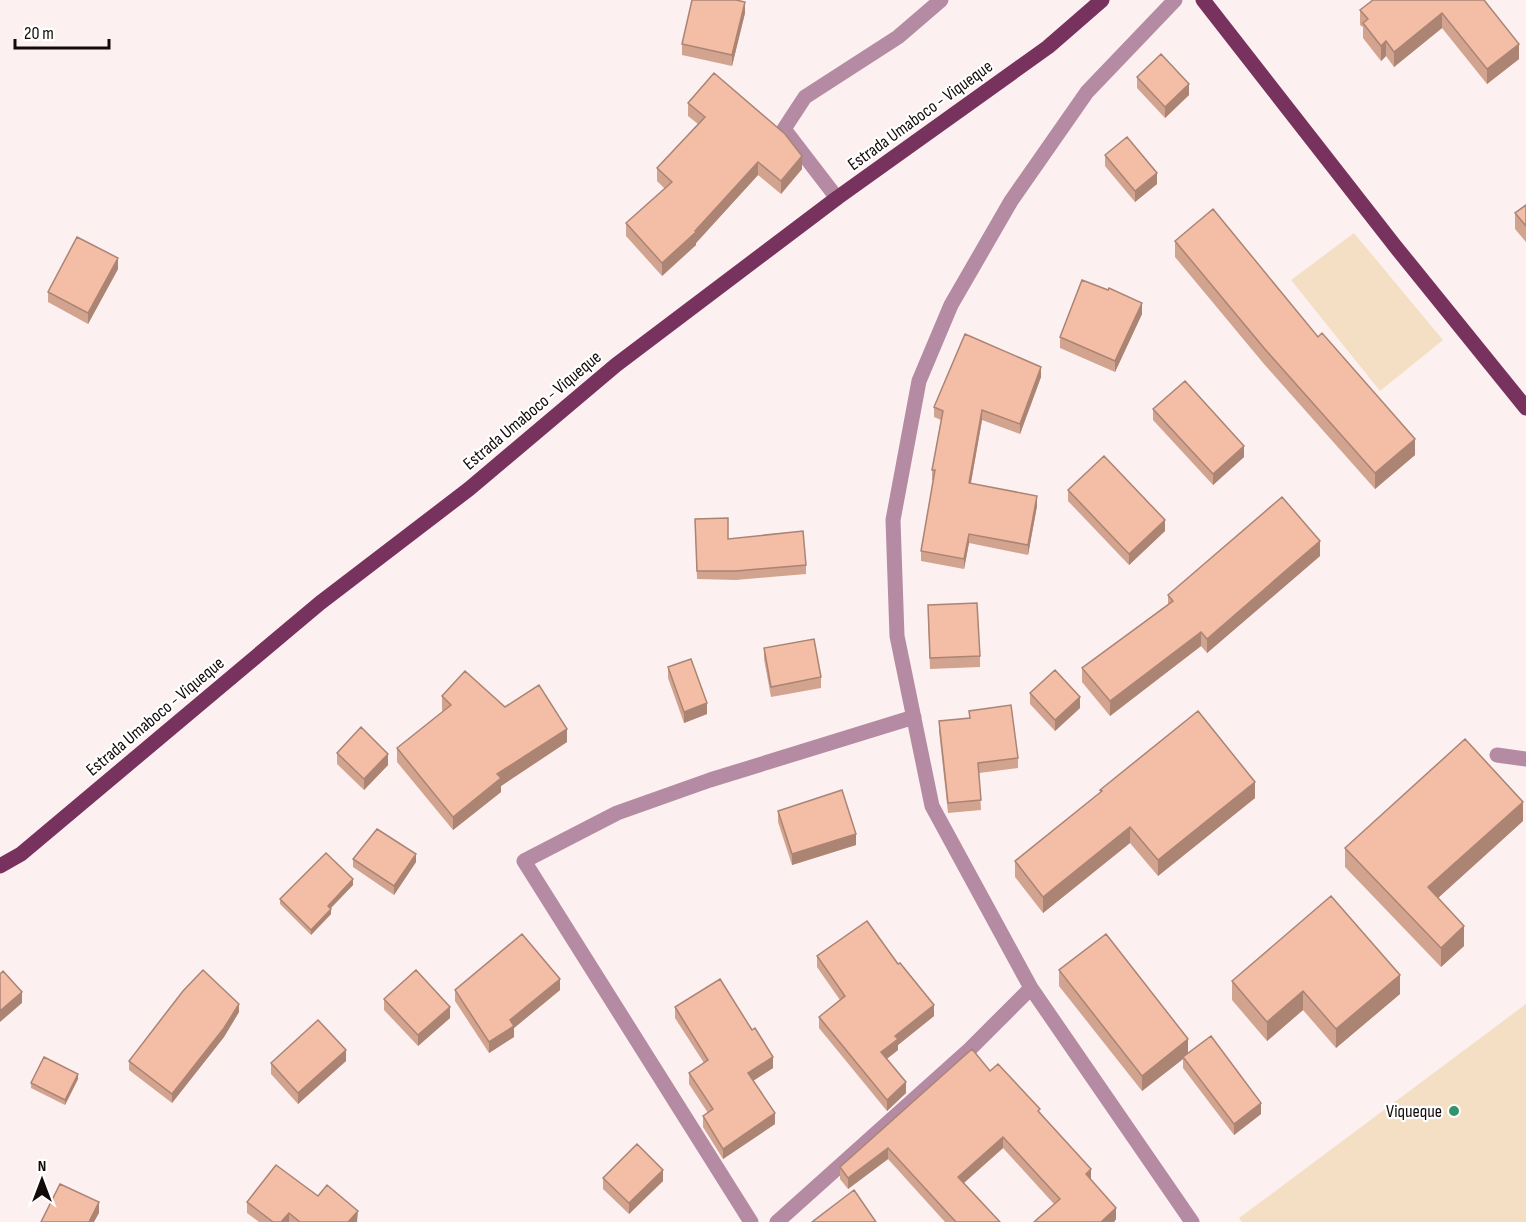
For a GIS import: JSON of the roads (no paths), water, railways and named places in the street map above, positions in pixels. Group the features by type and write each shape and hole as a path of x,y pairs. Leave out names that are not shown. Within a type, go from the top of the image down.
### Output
{"main road":[{"name":"Estrada Umaboco - Viqueque","path":"0,866 21,854 320,603 469,489 616,365 837,198 1048,47 1102,0"},
{"path":"1209,2 1395,246 1526,408"}],"street":[{"path":"837,198 784,129 805,97 898,38 941,0"},
{"path":"1175,0 1087,92 999,220 951,304 919,381 894,520 897,636 932,806 1031,988 1191,1222"},
{"path":"751,1222 524,861 617,813 710,780 914,717"},
{"path":"1497,755 1526,759"},
{"path":"777,1222 970,1050 1031,988"}],"place":[{"name":"Viqueque","path":"1454,1111"}]}
